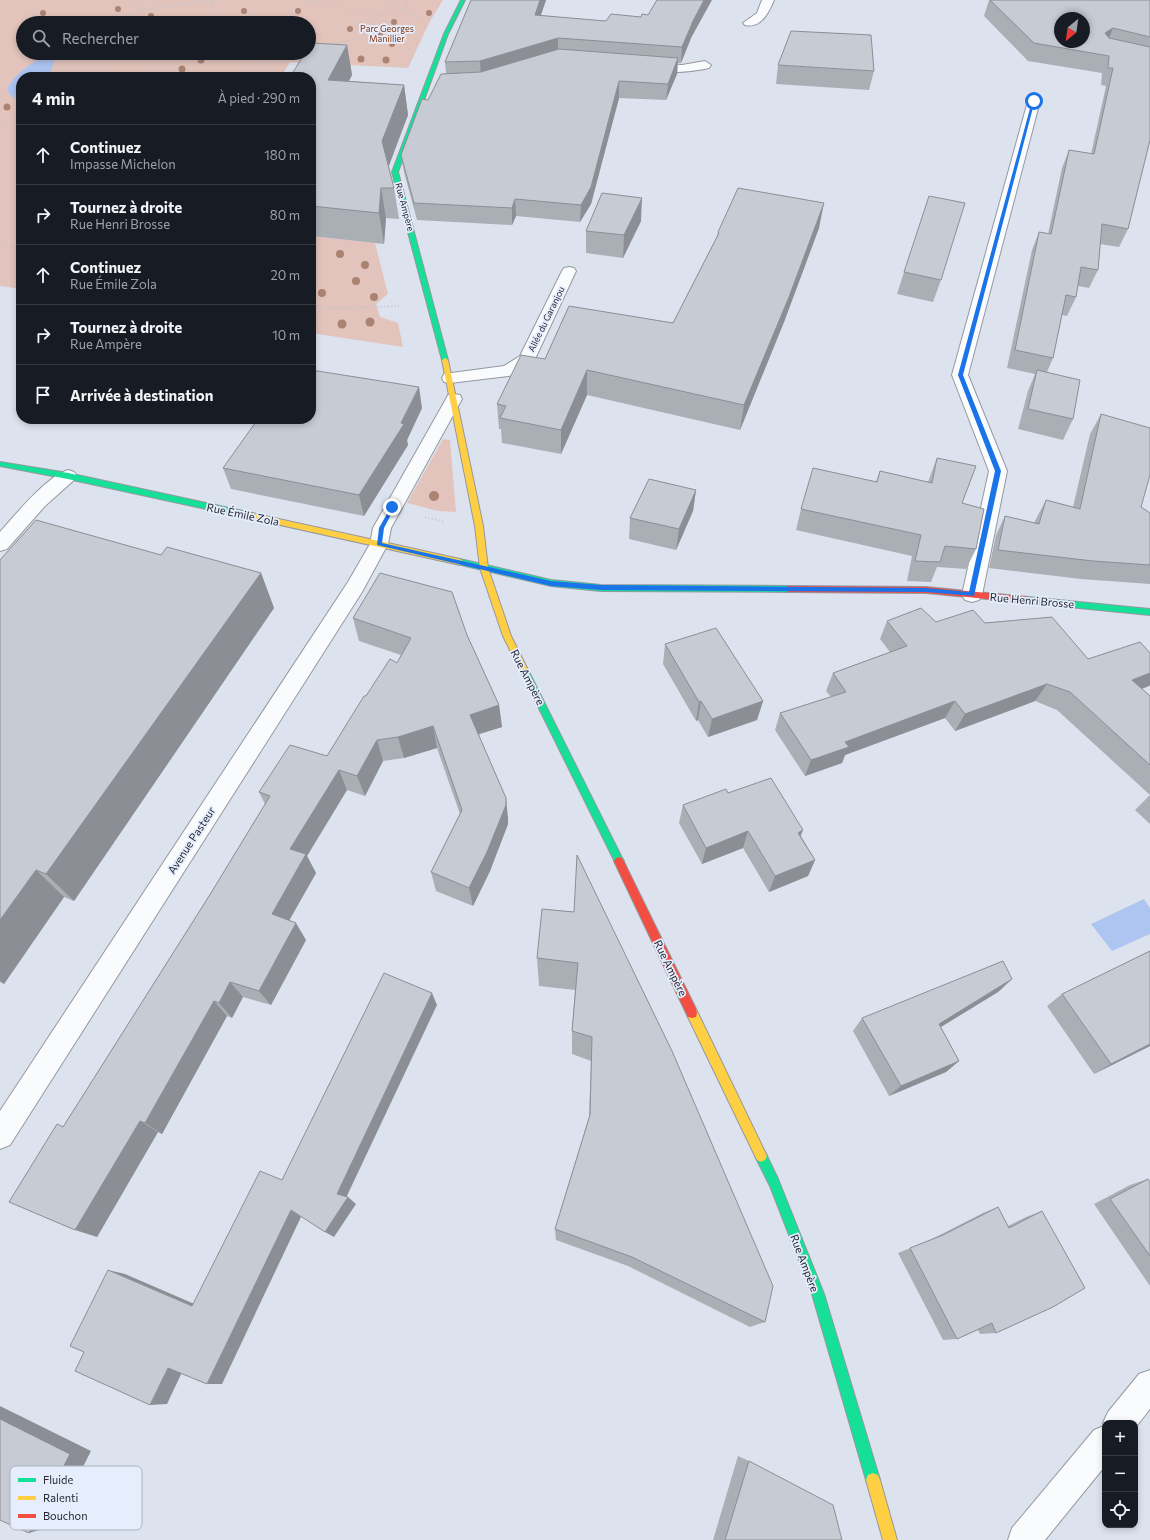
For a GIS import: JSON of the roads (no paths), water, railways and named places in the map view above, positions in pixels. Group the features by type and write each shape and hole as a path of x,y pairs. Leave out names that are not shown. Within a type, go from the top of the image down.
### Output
{"street":[{"name":"Rue Ampère","path":"463,0 446,34 395,172 450,378 479,526 484,568 507,636 588,794 774,1183 818,1294 890,1540"},
{"path":"749,23 762,15 768,0"},
{"path":"635,66 682,69 705,65"},
{"path":"427,85 443,85"},
{"path":"972,595 998,471 960,375 1034,101"},
{"name":"Allée du Garanjou","path":"450,378 508,371 527,359 569,271"},
{"path":"379,544 382,528 454,399"},
{"name":"Rue Émile Zola","path":"0,464 68,476 484,568"},
{"path":"0,544 39,501 68,476"},
{"name":"Avenue Pasteur","path":"0,1135 354,587 379,544"},
{"name":"Rue Henri Brosse","path":"484,568 551,583 601,588 926,590 1150,612"},
{"path":"1121,1420 1150,1385"},
{"path":"1024,1540 1102,1445"}],"water":[{"path":"39,60 54,61 51,72 21,72"},
{"path":"16,77 16,99 9,94 7,89"},
{"path":"1144,899 1150,908 1150,934 1112,951 1091,924"}],"park label":[{"name":"Parc Georges Manillier","path":"387,34"}]}
